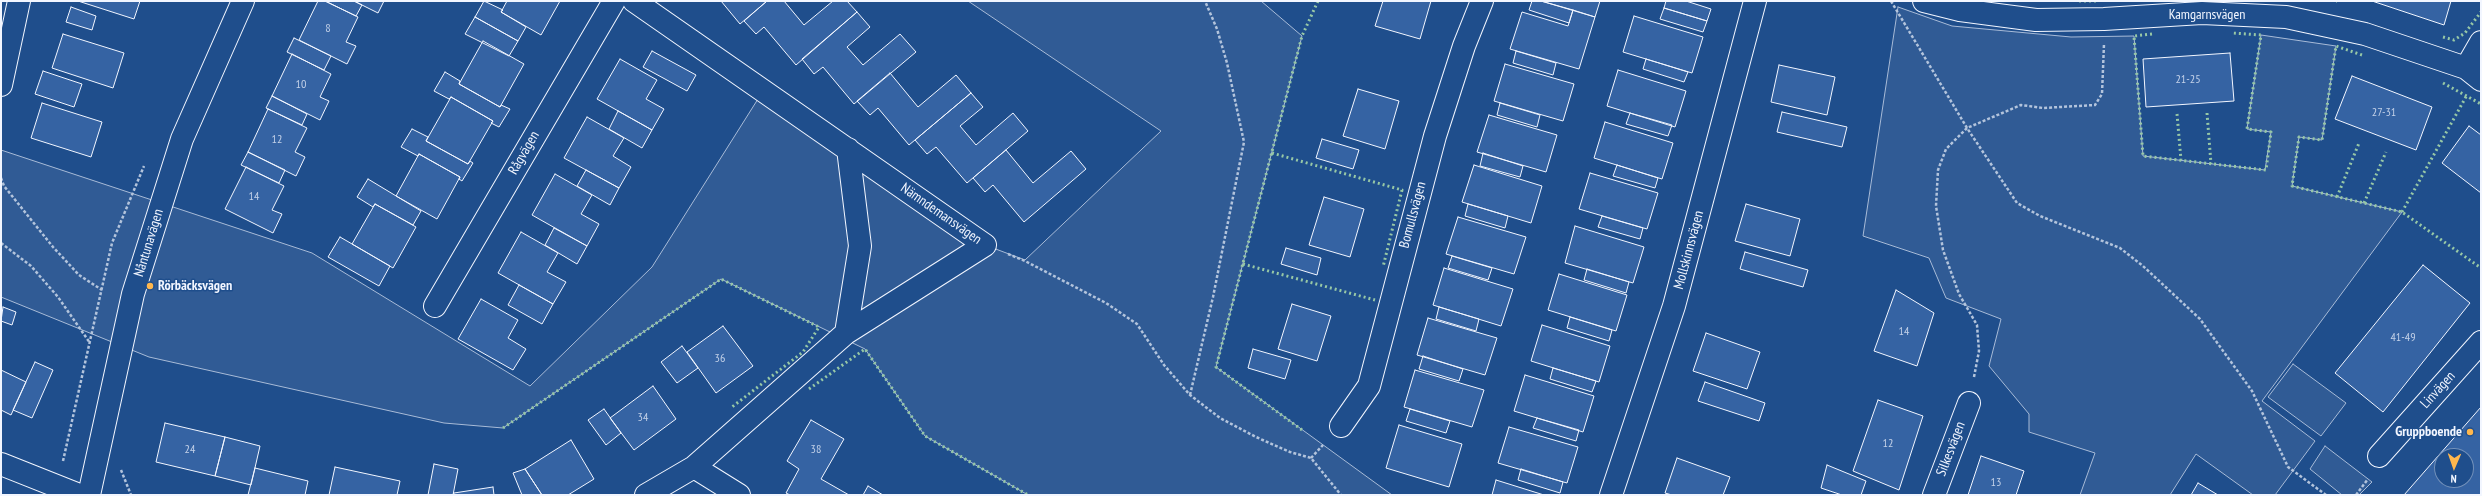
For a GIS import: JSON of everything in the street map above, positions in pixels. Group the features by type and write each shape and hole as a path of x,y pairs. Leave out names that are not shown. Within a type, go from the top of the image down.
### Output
{"street":[{"path":"1,85 19,1"},
{"name":"Nåntunavägen","path":"88,495 133,294 182,139 243,1"},
{"name":"Rågvägen","path":"435,306 614,1"},
{"name":"Nämndemansvägen","path":"634,1 985,245 846,333 694,467"},
{"name":"Bomullsvägen","path":"1341,426 1369,386 1435,136 1464,46 1482,1"},
{"name":"Mollskinnsvägen","path":"1611,495 1674,306 1755,1"},
{"name":"Kamgarnsvägen","path":"1924,1 1960,10 2036,20 2104,19 2136,9 2286,17 2365,34 2473,74"},
{"path":"2473,74 2481,42"},
{"path":"846,333 860,246 848,149"},
{"name":"Linvägen","path":"2379,456 2481,342"},
{"name":"Silkesvägen","path":"1934,495 1969,403"},
{"path":"1,464 79,495"},
{"path":"646,495 694,467 739,495"}],"path":[{"path":"1190,395 1244,142 1227,63 1217,29 1205,1"},
{"path":"1891,1 1967,128 2017,202 2040,216 2120,248 2143,266 2200,319 2252,391 2288,467 2326,495"},
{"path":"1969,403 1979,351 1977,325 1959,294 1944,250 1936,206 1938,170 1946,149 1967,128 2020,105 2043,108 2095,106 2102,94 2104,19"},
{"path":"1,178 4,186 79,276 102,290"},
{"path":"1,243 31,266 58,297 90,344"},
{"path":"985,245 1025,260 1106,303 1138,324 1164,365 1190,395 1220,418 1290,452 1311,458 1341,495"}],"shaded area":[{"path":"968,1 1261,1 1302,36 1216,367 1392,495 1028,495 925,436 865,349 721,279 503,428 444,423 149,357 1,297 1,150 312,253 530,386 652,267 763,91 985,245 1025,260 1161,131"},
{"path":"1898,7 1952,26 2071,37 2134,36 2143,156 2265,170 2271,132 2247,129 2261,35 2336,46 2322,140 2299,137 2292,186 2402,212 2262,401 2315,441 2275,495 2253,495 2196,454 2170,495 2080,495 2095,453 2029,432 2029,414 1989,366 2001,319 1946,298 1929,258 1863,236"},
{"path":"2293,364 2346,403 2321,436 2268,397"},
{"path":"2325,446 2372,482 2359,495 2342,495 2310,469"}],"building":[{"path":"78,1 140,1 134,19"},
{"path":"318,1 325,1 358,17 346,42 356,46 347,64 299,40"},
{"path":"325,1 354,1 362,5 356,16"},
{"path":"354,1 384,1 378,13"},
{"path":"484,1 503,10 501,12 526,27 518,41 475,17"},
{"path":"507,1 560,1 541,35 501,12"},
{"path":"721,1 767,1 740,24"},
{"path":"767,1 784,1 804,25 833,1 847,1 857,12 796,65 764,27 756,34 744,21"},
{"path":"1383,1 1431,1 1420,39 1375,26"},
{"path":"1532,1 1541,1 1573,10 1569,23 1529,10"},
{"path":"1541,1 1600,1 1595,17"},
{"path":"1666,1 1686,1 1711,9 1707,21 1664,8"},
{"path":"2372,1 2451,1 2444,25"},
{"path":"71,7 96,16 92,30 66,22"},
{"path":"1664,8 1707,21 1703,32 1660,19"},
{"path":"1573,10 1595,17 1579,69 1510,49 1522,12 1568,26"},
{"path":"857,12 870,27 847,47 863,65 900,34 916,52 854,104 823,67 814,74 802,59"},
{"path":"1634,16 1703,37 1692,73 1623,52"},
{"path":"475,17 518,41 509,56 465,34"},
{"path":"63,34 124,53 113,88 52,68"},
{"path":"294,38 331,56 324,70 287,52"},
{"path":"483,41 524,64 500,107 459,84"},
{"path":"652,51 696,75 687,91 643,67"},
{"path":"1516,51 1556,63 1553,75 1513,63"},
{"path":"2230,53 2234,101 2146,107 2143,59"},
{"path":"292,54 331,74 320,97 329,101 320,120 272,96"},
{"path":"620,59 657,80 646,99 664,109 652,130 597,99"},
{"path":"1646,59 1688,72 1684,82 1643,69"},
{"path":"1505,64 1574,84 1563,121 1494,101"},
{"path":"1779,65 1835,77 1827,115 1771,102"},
{"path":"1618,70 1686,91 1675,127 1607,106"},
{"path":"43,71 82,84 74,107 35,94"},
{"path":"445,72 460,81 459,84 500,107 501,105 510,109 499,127 491,123 493,121 451,97 449,99 434,91"},
{"path":"890,73 918,107 956,75 971,93 909,145 878,108 870,115 857,101"},
{"path":"2352,76 2432,107 2416,150 2335,119"},
{"path":"1358,89 1399,101 1385,149 1343,136"},
{"path":"971,93 983,107 960,126 976,145 1013,113 1028,131 967,183 936,147 927,154 915,140"},
{"path":"272,96 307,114 302,125 266,108"},
{"path":"451,97 493,121 468,164 426,141"},
{"path":"42,103 102,122 91,157 31,138"},
{"path":"1500,103 1540,115 1537,127 1497,115"},
{"path":"268,109 307,128 295,152 305,157 296,176 248,152"},
{"path":"618,111 652,130 642,148 609,129"},
{"path":"1782,112 1847,127 1842,147 1777,132"},
{"path":"1630,113 1672,125 1668,136 1626,124"},
{"path":"1489,115 1557,135 1546,172 1477,152"},
{"path":"587,117 624,138 613,156 631,167 619,188 564,158"},
{"path":"1605,122 1673,143 1662,179 1594,158"},
{"path":"2469,126 2481,135 2481,193 2442,163"},
{"path":"412,129 428,137 426,141 468,164 470,161 473,163 462,181 459,179 460,177 419,154 418,156 401,147"},
{"path":"1322,139 1359,150 1353,169 1316,158"},
{"path":"1006,150 1033,183 1071,151 1086,169 1024,222 993,185 985,192 973,178"},
{"path":"248,152 285,170 279,183 241,165"},
{"path":"1483,153 1523,166 1520,177 1480,166"},
{"path":"419,154 460,177 437,219 396,196"},
{"path":"1474,165 1542,186 1531,223 1462,202"},
{"path":"1617,165 1658,178 1655,188 1613,176"},
{"path":"246,167 284,186 272,210 282,214 273,233 225,209"},
{"path":"586,170 619,188 610,205 577,186"},
{"path":"1590,173 1658,193 1647,229 1579,209"},
{"path":"555,174 592,195 581,214 599,224 587,246 532,215"},
{"path":"368,179 421,211 413,225 375,204 373,207 357,197"},
{"path":"1324,197 1364,209 1350,257 1309,245"},
{"path":"375,204 416,227 393,268 352,244"},
{"path":"1468,204 1508,216 1505,228 1465,216"},
{"path":"1746,204 1800,219 1790,256 1735,241"},
{"path":"1602,216 1643,228 1640,239 1598,227"},
{"path":"1458,217 1526,237 1514,274 1446,254"},
{"path":"1575,226 1644,247 1633,283 1565,263"},
{"path":"554,228 587,246 577,264 545,245"},
{"path":"521,232 558,253 547,272 566,282 553,304 498,273"},
{"path":"340,237 390,266 379,286 328,257"},
{"path":"1286,248 1321,258 1317,275 1281,264"},
{"path":"1745,252 1808,270 1803,287 1740,269"},
{"path":"1452,256 1492,268 1488,280 1448,268"},
{"path":"2423,265 2470,303 2383,412 2335,373"},
{"path":"1444,268 1513,289 1501,326 1433,305"},
{"path":"1587,269 1629,282 1626,293 1584,280"},
{"path":"1559,274 1627,295 1616,331 1548,310"},
{"path":"519,285 553,304 542,324 508,305"},
{"path":"1896,290 1934,313 1917,366 1874,351"},
{"path":"481,299 518,320 508,338 526,349 513,370 458,339"},
{"path":"1292,304 1331,316 1317,361 1278,349"},
{"path":"3,307 16,312 12,325 1,321"},
{"path":"1439,307 1479,319 1476,331 1436,319"},
{"path":"1570,317 1612,330 1609,341 1567,328"},
{"path":"1428,318 1497,338 1485,375 1417,355"},
{"path":"1542,325 1610,346 1599,382 1531,361"},
{"path":"723,326 753,366 716,393 687,352"},
{"path":"1706,333 1760,352 1747,389 1693,371"},
{"path":"682,346 698,368 677,383 661,362"},
{"path":"1253,349 1291,360 1285,379 1248,368"},
{"path":"1423,356 1463,369 1459,381 1419,369"},
{"path":"35,362 53,370 32,418 13,410"},
{"path":"1553,368 1596,381 1592,392 1550,379"},
{"path":"1,370 26,382 11,415 1,410"},
{"path":"1415,370 1484,390 1472,427 1404,407"},
{"path":"1525,375 1594,396 1583,432 1514,411"},
{"path":"1705,382 1765,403 1759,421 1698,401"},
{"path":"653,386 676,419 634,450 610,418"},
{"path":"1878,400 1923,416 1899,490 1853,471"},
{"name":"Gruppboende","path":"2481,407 2481,495 2404,495 2434,461 2434,488 2474,488 2474,448 2445,448"},
{"path":"604,409 621,433 606,445 588,420"},
{"path":"1410,409 1450,421 1446,433 1406,421"},
{"path":"1537,418 1579,430 1576,441 1533,428"},
{"path":"811,420 844,439 821,479 849,495 790,495 786,493 799,469 787,461"},
{"path":"165,423 225,437 215,476 156,462"},
{"path":"1399,425 1462,444 1449,487 1386,468"},
{"path":"1509,427 1578,447 1567,483 1498,463"},
{"path":"225,437 260,446 251,485 215,476"},
{"path":"571,440 594,479 568,495 542,495 525,469"},
{"path":"1981,456 2024,471 2016,495 1968,495"},
{"path":"1677,458 1730,477 1723,495 1672,495 1665,493"},
{"path":"434,464 458,469 453,495 428,495"},
{"path":"1827,465 1866,481 1861,495 1842,495 1821,488"},
{"path":"335,467 400,481 397,495 329,495"},
{"path":"255,468 308,481 305,495 248,495"},
{"path":"525,469 542,495 522,495 513,473"},
{"path":"1521,469 1563,482 1560,493 1518,480"},
{"path":"1496,480 1544,495 1492,495"},
{"path":"2198,483 2218,495 2191,495"},
{"path":"868,486 883,495 863,495"},
{"path":"493,487 494,495 453,495 454,493"}],"hedge":[{"path":"1302,430 1216,367 1302,36 1318,1"},
{"path":"2079,1 2098,1"},
{"path":"2443,37 2454,40 2465,33 2481,12"},
{"path":"2152,34 2134,36 2143,156 2266,170 2271,132 2247,129 2261,35 2232,33"},
{"path":"2362,55 2336,46 2322,140 2299,137 2292,186 2402,212 2481,268"},
{"path":"2443,83 2481,104"},
{"path":"2402,212 2467,95"},
{"path":"2207,113 2211,164"},
{"path":"2177,114 2181,160"},
{"path":"2337,197 2359,143"},
{"path":"2364,203 2386,152"},
{"path":"1272,153 1402,190 1383,267"},
{"path":"1243,264 1375,300"},
{"path":"503,428 721,279 819,327 803,352 732,407"},
{"path":"809,389 865,349 925,436 1028,495"}],"place":[{"name":"Rörbäcksvägen","path":"150,286"},
{"name":"Gruppboende","path":"2470,432"}]}
